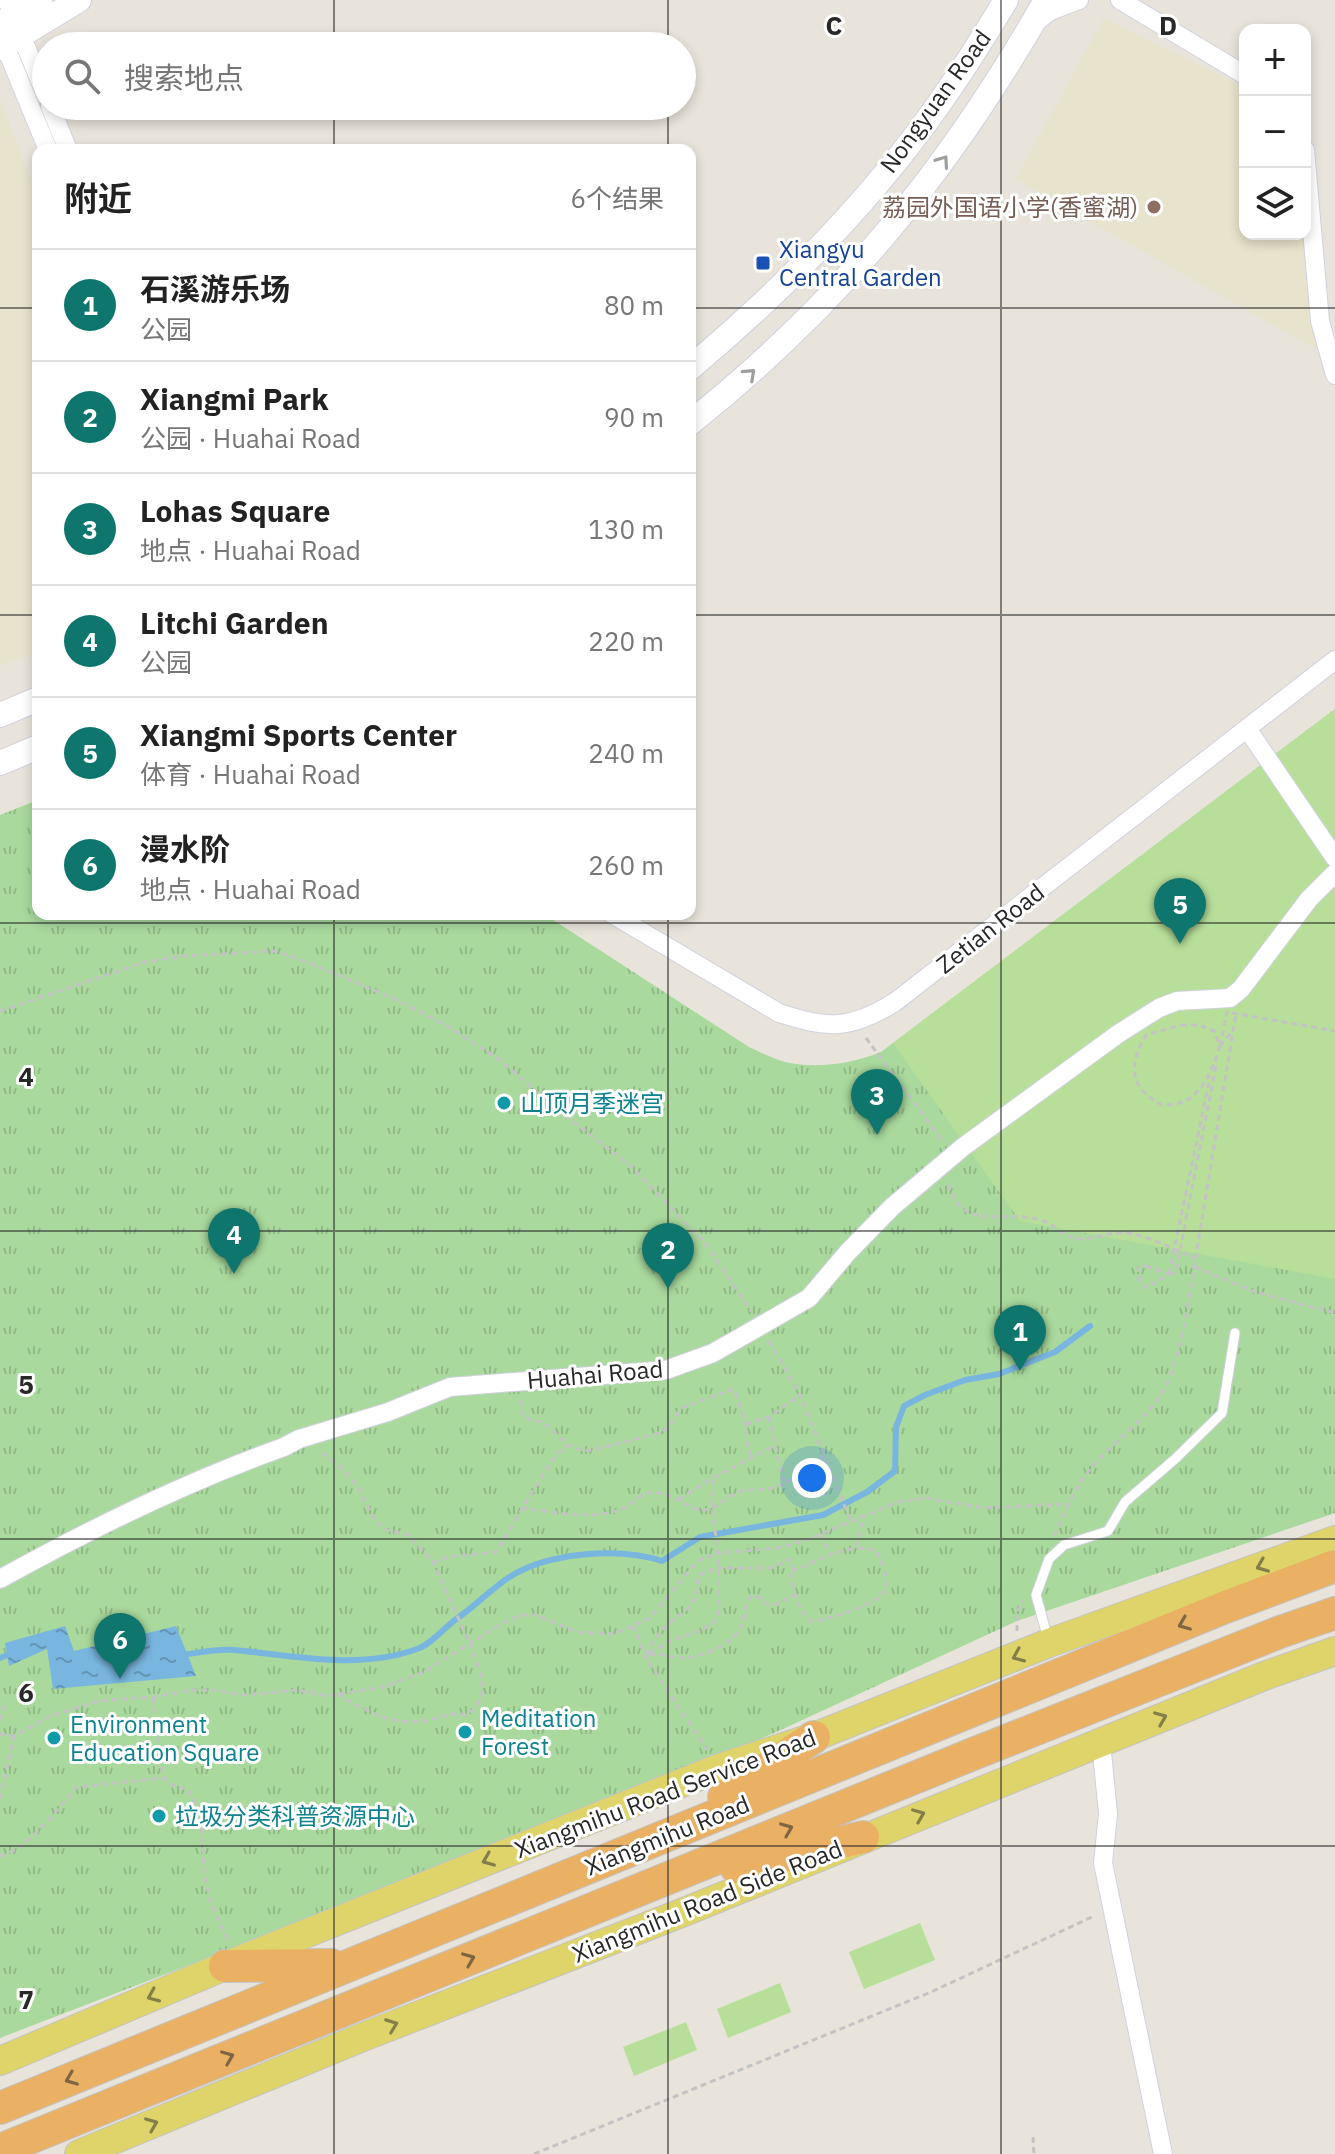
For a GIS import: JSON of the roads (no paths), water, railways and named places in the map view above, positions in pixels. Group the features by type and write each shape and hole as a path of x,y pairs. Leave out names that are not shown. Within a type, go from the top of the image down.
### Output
{"highway":[{"name":"Xiangmihu Road","path":"0,2108 1223,1608 1335,1566"},
{"name":"Xiangmihu Road","path":"0,2150 968,1756 1335,1613"},
{"path":"663,1837 814,1737"},
{"path":"639,1890 863,1837"},
{"path":"232,1963 350,1964"}],"main road":[{"path":"7,29 40,0"},
{"path":"7,29 79,0"},
{"name":"Nongyuan Road","path":"696,363 744,323 843,222 953,84 1006,0"},
{"name":"Nongyuan Road","path":"696,418 807,322 866,259 923,188 986,100 1046,0"},
{"path":"0,715 32,702"},
{"path":"0,763 32,750"},
{"name":"Xiangmihu Road Service Road","path":"0,2061 232,1963 719,1768 814,1737 1049,1643 1335,1540"},
{"name":"Xiangmihu Road Side Road","path":"79,2154 1264,1676 1335,1651"}],"street":[{"path":"1030,28 1050,11 1079,0"},
{"path":"1118,2 1239,72"},
{"path":"7,29 32,72"},
{"path":"7,29 32,103"},
{"path":"38,120 46,144"},
{"path":"56,120 66,144"},
{"path":"1307,168 1320,321 1335,375"},
{"name":"Zetian Road","path":"622,920 779,1013 806,1022 834,1026 868,1019 895,1002 1335,660"},
{"path":"1248,730 1335,858"},
{"name":"Huahai Road","path":"0,1579 79,1535 183,1486 299,1439 388,1412 450,1387 666,1370 713,1353 809,1298 892,1207 949,1159 1118,1034 1159,1008 1188,999 1230,998 1241,989 1309,899 1335,873"},
{"path":"1101,1742 1108,1814 1103,1863 1163,2154"}],"lane":[{"path":"1049,1643 1036,1595 1049,1559 1064,1545 1108,1531 1125,1502 1222,1413 1235,1333"}],"water":[{"path":"65,1626 74,1651 176,1626 196,1676 53,1689 47,1649 9,1666 5,1643"}],"waterway":[{"path":"181,1655 215,1650 327,1660 395,1655 427,1644 508,1578 542,1562 605,1553 662,1561 700,1537 823,1515 867,1492 895,1471 896,1427 904,1406 965,1380 999,1374 1055,1352 1090,1326"},
{"path":"0,1658 12,1653"}],"place":[{"name":"荔园外国语小学(香蜜湖)","path":"1154,207"},
{"name":"Xiangyu Central Garden","path":"763,263"},
{"name":"Xiangmi Sports Center","path":"1180,944"},
{"name":"山顶月季迷宫","path":"504,1103"},
{"name":"Lohas Square","path":"877,1135"},
{"name":"Litchi Garden","path":"234,1274"},
{"name":"Xiangmi Park","path":"668,1289"},
{"name":"石溪游乐场","path":"1020,1371"},
{"name":"漫水阶","path":"120,1679"},
{"name":"Meditation Forest","path":"465,1732"},
{"name":"Environment Education Square","path":"54,1738"},
{"name":"垃圾分类科普资源中心","path":"159,1816"}]}
